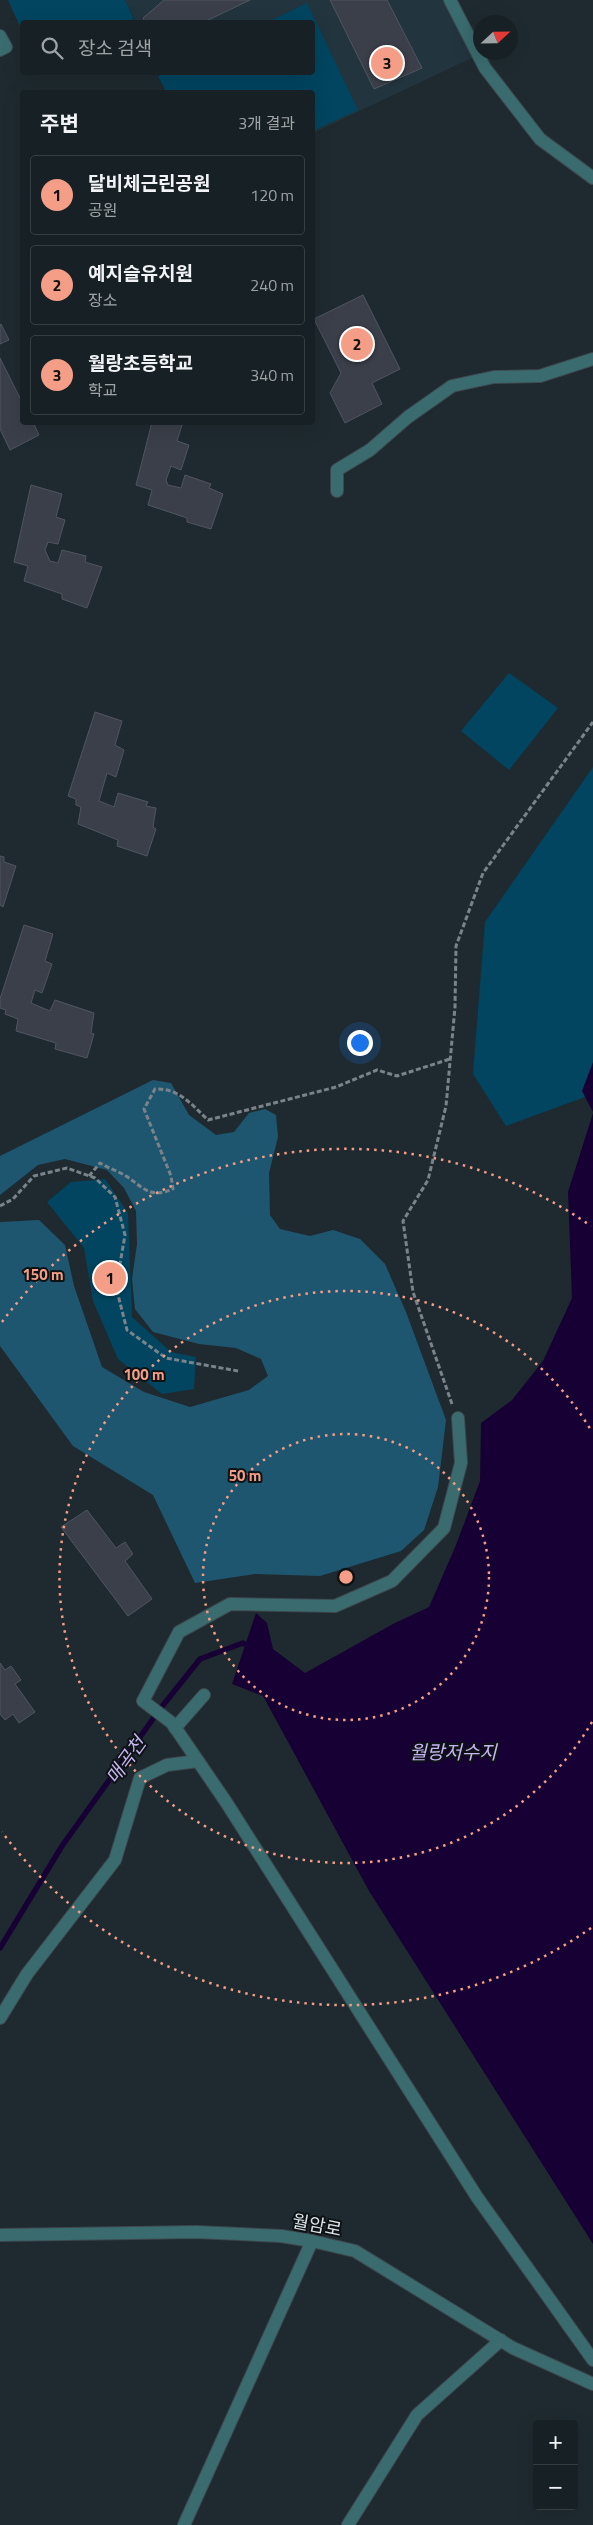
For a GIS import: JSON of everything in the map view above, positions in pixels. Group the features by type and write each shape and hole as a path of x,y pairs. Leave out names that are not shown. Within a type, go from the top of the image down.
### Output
{"street":[{"path":"450,0 485,68 540,139 593,178"},
{"path":"0,36 6,47 0,50"},
{"path":"337,491 337,470 370,450 408,417 452,386 494,377 540,376 593,359"},
{"path":"458,1418 461,1463 444,1528 392,1581 335,1606 230,1604 179,1632 143,1701 172,1724 198,1761 477,2197 593,2360"},
{"path":"172,1724 204,1695"},
{"path":"0,2018 27,1974 115,1860 140,1778 166,1765 198,1761"},
{"name":"월암로","path":"0,2235 196,2232 312,2240 354,2250 532,2358 593,2384"},
{"path":"184,2525 312,2240"},
{"path":"348,2525 417,2415 502,2340"}],"path":[{"path":"458,1418 413,1292 403,1221 428,1180 446,1106 456,946 483,873 593,722"},
{"path":"89,1176 100,1164 124,1175 149,1192 162,1194 172,1189 171,1176 144,1108 155,1089 165,1088 180,1094 208,1120 336,1087 377,1070 396,1076 450,1059"},
{"path":"0,1206 13,1199 34,1176 67,1168 94,1178 115,1196 125,1235 116,1287 127,1330 166,1358 238,1371"}],"shaded area":[{"path":"8,0 125,0 134,19 20,20 20,27"},
{"path":"125,0 451,0 473,41 473,57 315,132 315,90 169,90 161,75 315,75 315,20 135,20"},
{"path":"307,3 358,110 315,130 315,90 165,90 158,76 315,75 315,20 272,20"},
{"path":"509,673 558,708 509,770 461,731"},
{"path":"593,767 593,1075 585,1097 506,1126 473,1074 485,922"},
{"path":"153,1080 171,1083 189,1115 216,1135 234,1132 249,1113 265,1109 276,1115 278,1137 269,1173 270,1215 280,1229 310,1236 333,1230 360,1239 385,1264 406,1312 446,1420 438,1487 424,1530 401,1551 320,1576 255,1574 195,1583 153,1495 73,1446 0,1346 0,1222 39,1220 65,1245 74,1286 102,1367 144,1392 190,1407 249,1390 268,1376 261,1359 236,1348 199,1344 153,1332 135,1309 132,1279 137,1244 136,1211 124,1188 107,1170 65,1159 38,1165 0,1195 0,1156"},
{"path":"105,1179 128,1213 132,1317 171,1352 196,1357 194,1389 162,1394 118,1359 93,1301 84,1248 47,1202 71,1182"}],"water":[{"path":"593,1062 593,1112 582,1091"},
{"name":"월랑저수지","path":"593,1113 593,2244 369,1891 263,1696 232,1684 256,1613 267,1623 273,1649 305,1673 393,1624 429,1607 456,1545 480,1481 481,1423 512,1400 543,1361 572,1298 568,1192"}],"building":[{"path":"164,0 250,0 208,20 144,20 143,18"},
{"path":"330,0 387,0 422,68 374,89"},
{"path":"363,295 400,369 372,383 382,404 345,423 330,393 341,373 315,319"},
{"path":"0,325 9,340 0,344"},
{"path":"0,358 20,398 20,425 34,425 39,435 10,450 0,429"},
{"path":"151,425 182,425 177,441 189,445 181,470 171,466 166,480 168,485 181,488 185,475 211,484 209,488 223,494 211,529 187,522 187,518 148,505 152,490 136,485"},
{"path":"31,485 62,494 56,517 65,520 58,544 48,542 45,550 50,561 58,563 62,550 86,556 85,562 102,567 87,608 62,599 62,594 24,581 28,566 14,562"},
{"path":"95,712 122,721 115,745 124,750 116,777 107,773 99,801 114,807 118,793 148,802 146,806 156,808 153,827 156,829 147,856 117,846 118,840 78,824 81,807 76,805 76,799 68,796"},
{"path":"0,856 4,857 4,862 16,866 3,907 0,905"},
{"path":"24,925 53,934 45,961 52,964 42,993 35,990 31,1003 50,1011 55,1000 94,1013 91,1033 94,1034 87,1058 55,1049 56,1043 16,1031 18,1019 5,1014 6,1010 0,1008 0,999"},
{"path":"87,1510 116,1548 125,1542 133,1554 125,1561 152,1599 128,1616 61,1527"},
{"path":"0,1663 5,1670 11,1666 21,1680 15,1684 35,1712 19,1723 13,1714 5,1720 0,1714"}],"waterway":[{"name":"매곡천","path":"0,1948 62,1846 160,1709 200,1659 243,1643 251,1648"}],"place":[{"name":"월랑초등학교","path":"387,63"},
{"name":"예지슬유치원","path":"357,344"},
{"name":"달비체근린공원","path":"110,1278"}]}
